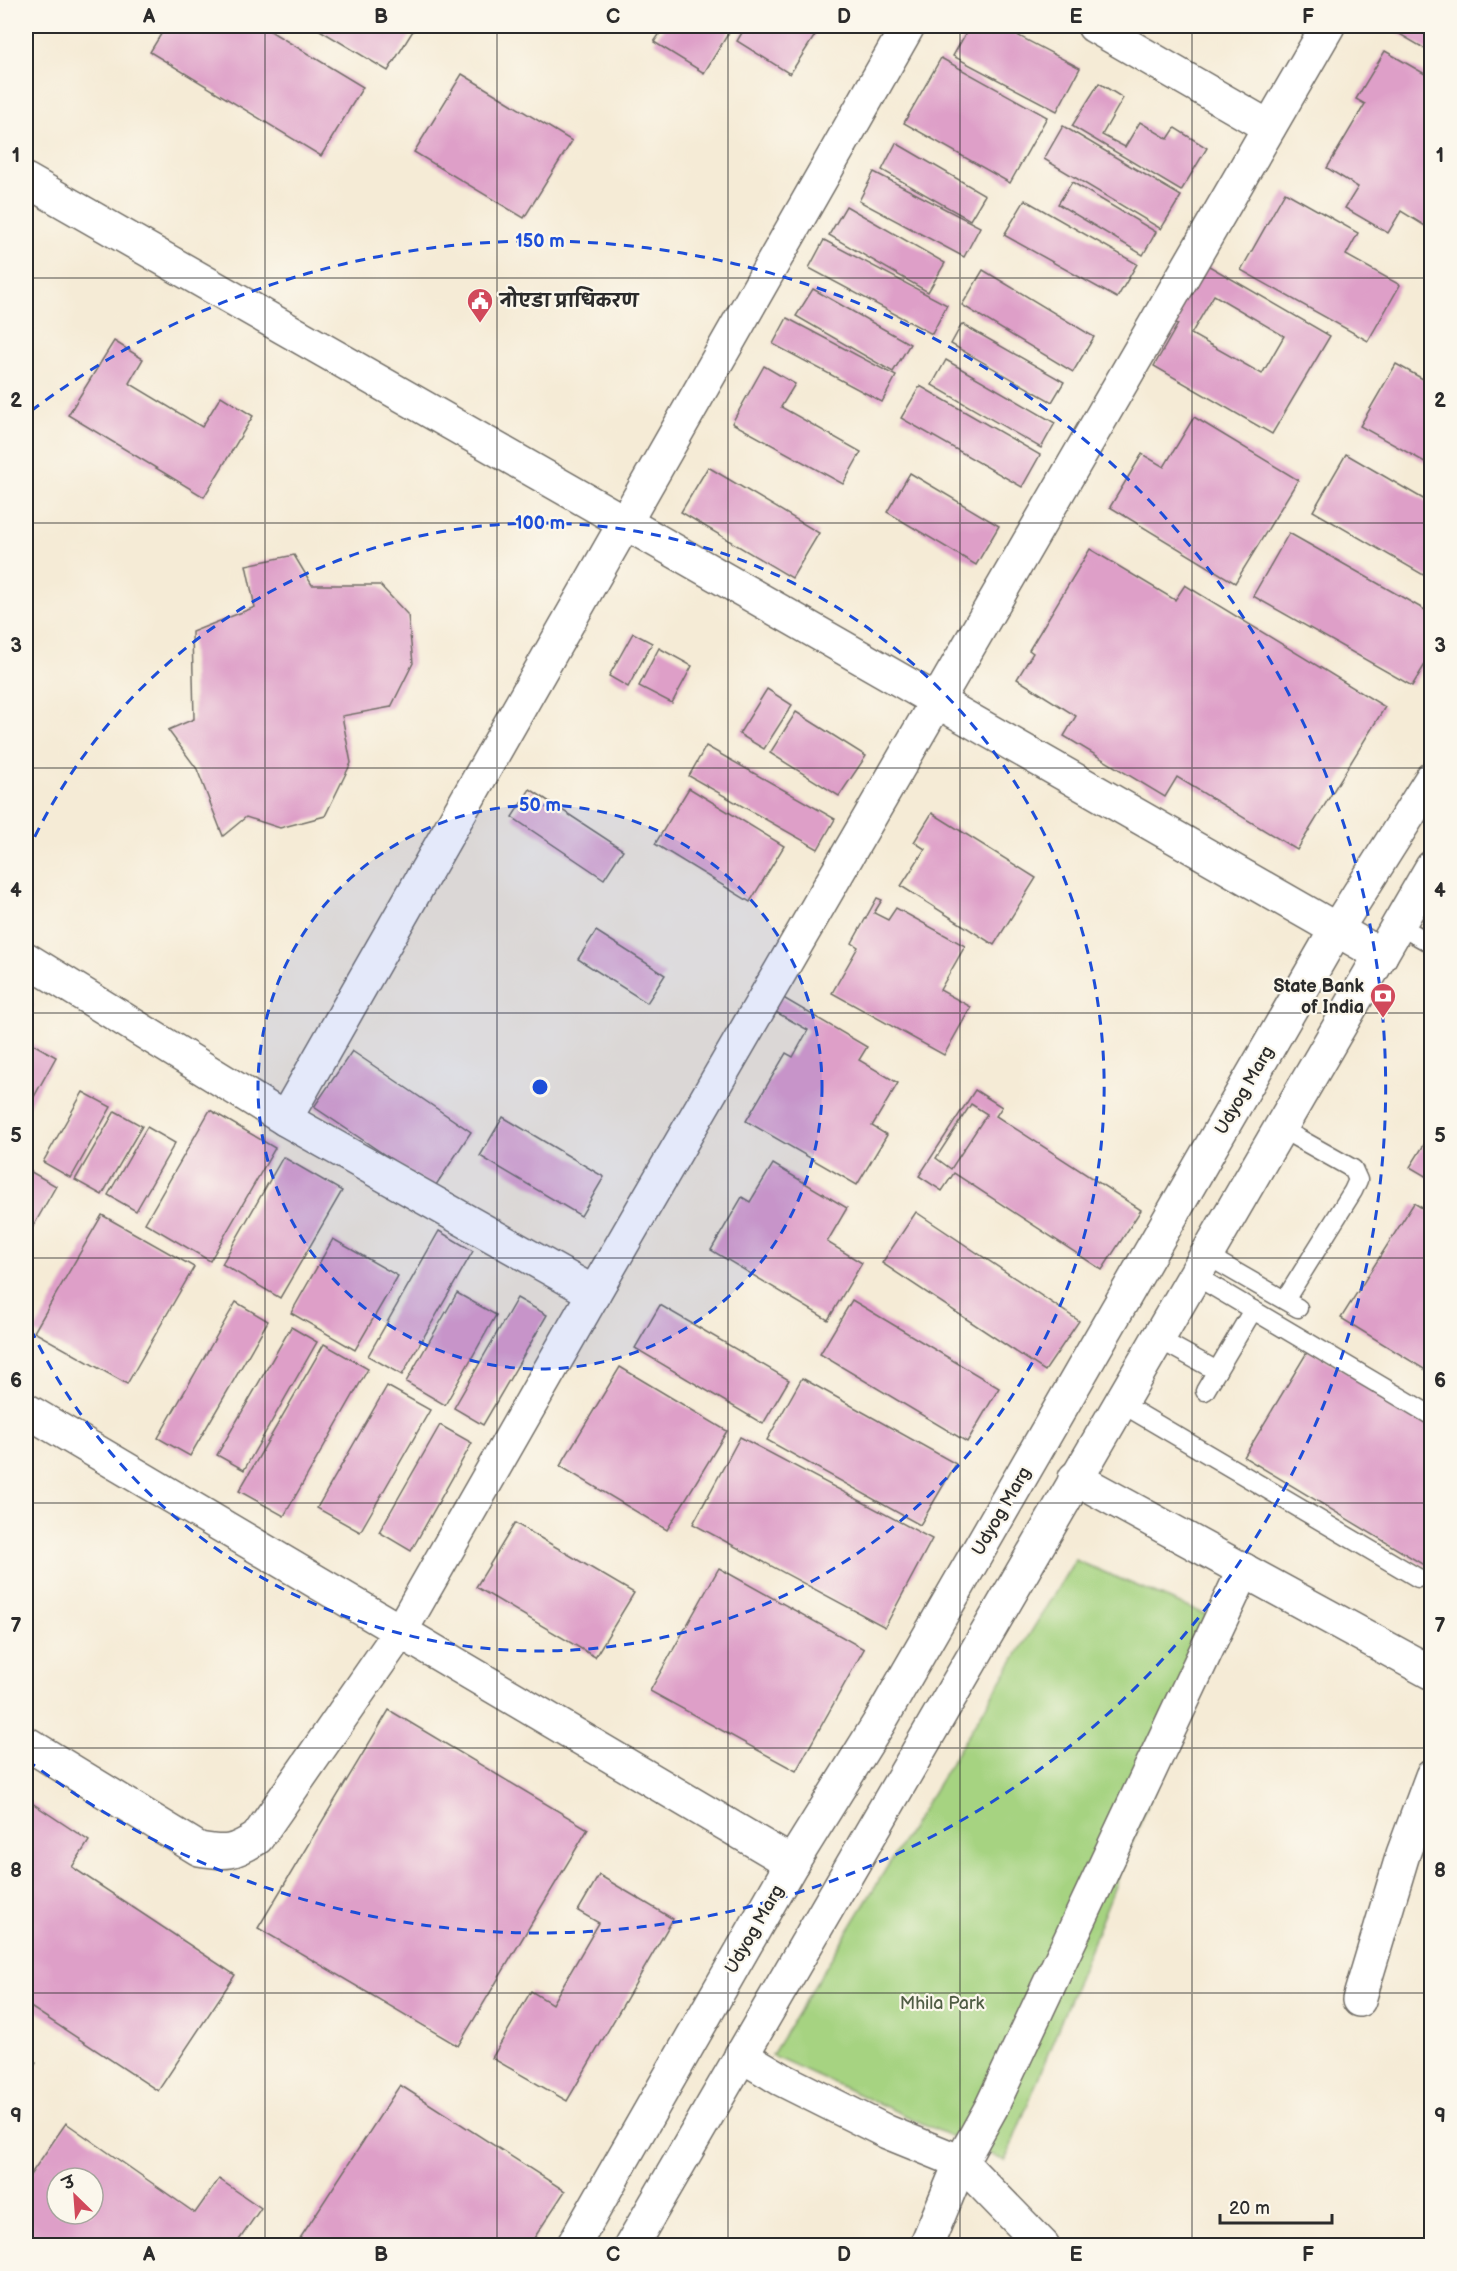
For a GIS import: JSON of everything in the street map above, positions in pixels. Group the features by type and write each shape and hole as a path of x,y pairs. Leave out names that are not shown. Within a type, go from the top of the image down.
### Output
{"street":[{"path":"285,1119 908,26"},
{"path":"1094,26 1269,127"},
{"path":"26,1743 199,1849 222,1854 241,1848 257,1838 400,1632 1328,26"},
{"path":"26,180 1381,956"},
{"name":"Udyog Marg","path":"573,2246 792,1863 879,1724 1336,930 1431,778"},
{"path":"631,2246 1431,867"},
{"path":"26,959 285,1119 594,1293"},
{"path":"26,1410 792,1863"},
{"path":"1076,1478 1431,1673"},
{"path":"926,2246 961,2162 991,2108 1244,1570"},
{"path":"1359,2000 1403,1854 1431,1776"},
{"path":"741,2055 781,2079 887,2132 961,2162 1043,2246"}],"lane":[{"path":"1398,926 1431,944"},
{"path":"1200,1265 1292,1304 1358,1179 1353,1169 1280,1128"},
{"path":"1200,1265 1253,1310 1431,1416"},
{"path":"1205,1391 1253,1310"},
{"path":"1157,1338 1217,1371"},
{"path":"1119,1402 1418,1578"}],"green space":[{"name":"Mhila Park","path":"1075,1560 1221,1621 1005,2161 772,2055"}],"building":[{"path":"166,26 262,26 363,87 321,156 150,52"},
{"path":"313,26 416,26 388,71"},
{"path":"665,26 733,26 704,73 654,42"},
{"path":"746,26 821,26 790,74 737,41"},
{"path":"970,26 1000,26 1080,68 1057,111 953,56"},
{"path":"1386,26 1432,26 1432,53"},
{"path":"1385,51 1432,78 1430,229 1401,211 1388,233 1345,208 1358,187 1327,168 1365,104 1356,99"},
{"path":"941,58 1047,117 1010,183 904,123"},
{"path":"462,74 572,141 524,218 414,152"},
{"path":"1099,83 1123,98 1102,135 1125,147 1140,122 1168,139 1175,128 1207,148 1181,191 1072,126"},
{"path":"1063,126 1181,196 1161,229 1044,159"},
{"path":"896,143 985,195 970,220 882,170"},
{"path":"874,172 980,227 964,257 859,201"},
{"path":"1072,182 1156,232 1143,255 1058,204"},
{"path":"1285,192 1358,233 1346,255 1400,285 1368,341 1241,270"},
{"path":"1025,200 1137,264 1117,298 1004,235"},
{"path":"846,206 945,263 928,292 829,235"},
{"path":"824,240 947,305 932,334 809,268"},
{"path":"1197,259 1330,336 1272,434 1154,366 1178,324 1163,315","holes":["1214,295 1284,336 1262,374 1191,334"]},
{"path":"983,270 1094,337 1073,372 962,305"},
{"path":"813,289 910,344 893,372 796,316"},
{"path":"787,318 896,376 882,402 773,344"},
{"path":"962,324 1064,382 1052,402 951,344"},
{"path":"114,341 143,359 129,383 202,427 221,396 253,416 204,497 68,415"},
{"path":"946,360 1055,423 1041,448 932,385"},
{"path":"1396,364 1432,384 1432,466 1360,426"},
{"path":"764,366 795,384 781,407 861,452 843,484 732,423"},
{"path":"920,386 1040,455 1022,487 901,418"},
{"path":"1194,417 1298,480 1235,583 1110,507 1142,454 1164,467"},
{"path":"1346,454 1432,504 1432,580 1313,511"},
{"path":"708,467 819,533 792,578 681,512"},
{"path":"910,473 999,526 976,565 887,512"},
{"path":"1289,533 1432,614 1432,653 1412,686 1253,596"},
{"path":"1090,549 1175,600 1185,585 1385,707 1297,850 1177,777 1165,797 1064,736 1076,716 1017,679 1033,653 1029,650"},
{"path":"294,555 312,585 380,585 408,615 413,663 391,707 342,716 351,763 325,816 280,828 246,817 223,836 197,769 168,730 194,719 192,632 255,607 246,565"},
{"path":"633,633 652,643 628,687 609,676"},
{"path":"659,648 692,666 672,703 639,686"},
{"path":"767,689 792,705 764,749 739,734"},
{"path":"796,712 866,756 839,796 770,753"},
{"path":"706,746 835,819 818,849 689,776"},
{"path":"689,788 784,846 750,902 655,844"},
{"path":"530,789 623,850 604,879 512,817"},
{"path":"932,813 1036,878 994,945 901,886 925,849 914,842"},
{"path":"877,898 882,900 874,913 888,920 896,908 965,946 940,990 971,1007 944,1055 832,993 858,947 852,943"},
{"path":"596,931 665,975 647,1003 578,959"},
{"path":"780,996 867,1047 859,1060 898,1083 872,1126 887,1135 857,1185 746,1121 786,1053 793,1057 808,1030 772,1010"},
{"path":"26,1000 34,1005 26,1019"},
{"path":"26,1040 56,1057 26,1111"},
{"path":"352,1051 471,1132 434,1188 314,1107"},
{"path":"975,1090 1002,1107 996,1116 1141,1210 1102,1270 954,1173 942,1191 919,1176","holes":["971,1104 987,1114 951,1169 936,1158"]},
{"path":"83,1092 111,1107 71,1178 43,1162"},
{"path":"210,1110 275,1148 210,1261 145,1223"},
{"path":"115,1111 142,1126 102,1195 75,1180"},
{"path":"503,1117 604,1177 581,1216 480,1156"},
{"path":"147,1127 175,1143 136,1211 108,1195"},
{"path":"1432,1132 1432,1180 1410,1167"},
{"path":"283,1157 342,1191 280,1298 222,1264"},
{"path":"773,1164 847,1208 827,1242 862,1263 828,1320 711,1250 742,1197 750,1202"},
{"path":"26,1169 56,1186 26,1239"},
{"path":"1414,1203 1432,1214 1432,1374 1341,1318"},
{"path":"916,1212 1079,1321 1045,1371 882,1263"},
{"path":"102,1215 194,1267 127,1384 34,1332"},
{"path":"439,1231 473,1251 402,1375 368,1356"},
{"path":"333,1239 398,1276 355,1350 291,1313"},
{"path":"457,1293 496,1315 445,1405 406,1382"},
{"path":"517,1298 547,1315 483,1425 454,1408"},
{"path":"852,1300 999,1388 967,1442 820,1354"},
{"path":"236,1302 268,1321 190,1456 158,1438"},
{"path":"660,1305 789,1380 763,1424 635,1348"},
{"path":"291,1327 317,1342 244,1470 217,1455"},
{"path":"324,1344 368,1369 284,1516 239,1491"},
{"path":"1309,1349 1432,1423 1432,1570 1244,1457"},
{"path":"620,1367 727,1431 667,1530 560,1466"},
{"path":"802,1378 956,1464 920,1525 767,1440"},
{"path":"387,1386 430,1410 360,1532 317,1508"},
{"path":"440,1425 472,1443 411,1551 379,1532"},
{"path":"740,1437 932,1539 885,1627 693,1524"},
{"path":"515,1523 634,1593 595,1657 476,1587"},
{"path":"719,1568 864,1649 796,1771 650,1691"},
{"path":"389,1710 588,1829 458,2046 258,1928"},
{"path":"26,1799 89,1841 72,1867 235,1975 158,2091 26,2004"},
{"path":"599,1875 673,1919 567,2101 492,2058 531,1991 552,2004 599,1923 578,1911"},
{"path":"26,2057 36,2063 26,2079"},
{"path":"400,2085 565,2191 529,2246 295,2246"},
{"path":"66,2123 195,2213 219,2179 261,2208 235,2246 26,2246 26,2181"}],"place":[{"name":"नोएडा प्राधिकरण","path":"480,324"},
{"name":"State Bank of India","path":"1383,1019"}]}
